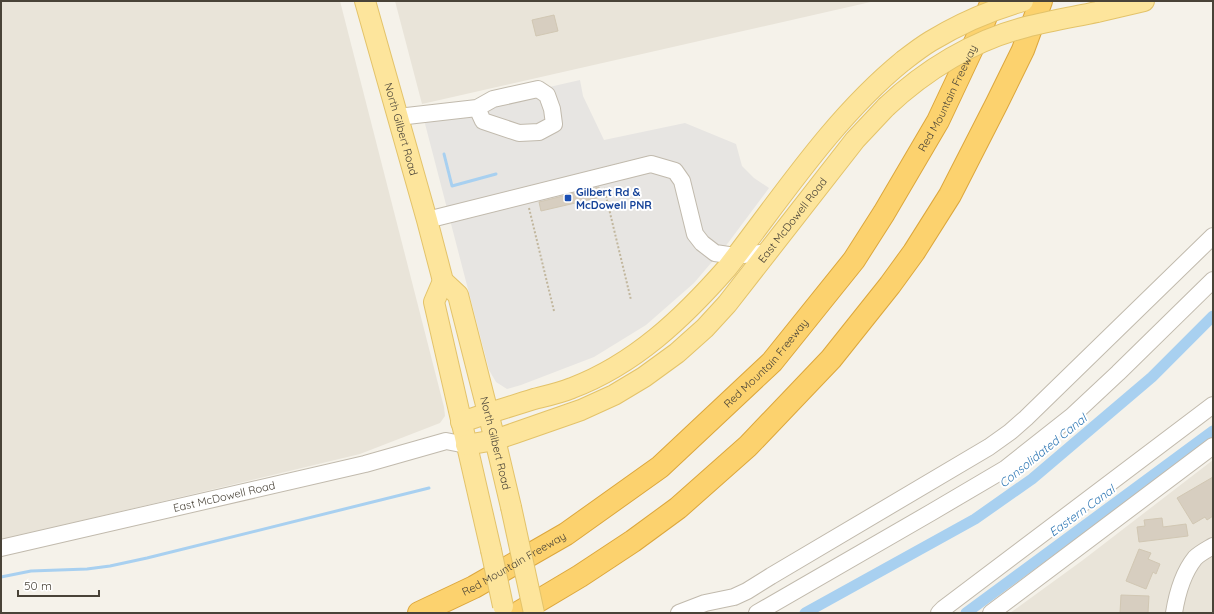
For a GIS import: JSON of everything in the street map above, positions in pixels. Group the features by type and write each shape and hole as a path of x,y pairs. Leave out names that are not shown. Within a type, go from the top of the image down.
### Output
{"highway":[{"name":"Red Mountain Freeway","path":"419,613 474,587 566,534 660,467 772,362 854,260 884,213 938,121 980,34 992,1"},
{"path":"518,613 580,576 633,541 678,508 748,446 831,359 890,285 914,252 950,196 998,104 1023,50 1040,1"}],"main road":[{"name":"North Gilbert Road","path":"366,1 443,281 458,295 495,440 534,613"},
{"name":"East McDowell Road","path":"461,422 571,388 599,377 628,360 647,346 688,310 709,288 834,129 860,100 886,75 931,41 963,24 1023,1"},
{"name":"East McDowell Road","path":"466,445 495,440 581,410 614,395 644,377 677,354 727,304 855,140 904,90 929,72 972,47 1024,28 1144,1"},
{"path":"443,281 434,302 485,523 504,613"}],"street":[{"path":"398,117 477,108"},
{"path":"427,220 651,164 675,171 682,181 695,234 702,243 715,253 735,256 768,252"},
{"path":"679,613 705,603 734,597 747,592 771,576 989,447 1026,418 1213,236"},
{"path":"757,613 1005,469 1072,416 1118,374 1213,280"},
{"path":"939,613 1213,405"},
{"path":"446,441 461,422"},
{"name":"East McDowell Road","path":"1,548 365,464 446,441 466,445"},
{"path":"991,613 1213,446"},
{"path":"1174,613 1176,599 1184,577 1196,558 1213,546"}],"path":[{"path":"601,177 631,300"},
{"path":"526,196 554,311"}],"shaded area":[{"path":"1,1 340,1 444,407 445,416 440,423 360,454 1,540"},
{"path":"395,1 875,1 422,104"},
{"path":"580,80 583,96 604,140 685,123 736,144 742,166 754,178 769,188 728,243 694,283 646,325 594,357 507,389 496,382 489,370 423,116"},
{"path":"1213,460 1213,613 1010,613 1083,560"}],"building":[{"path":"554,15 558,31 536,36 532,20"},
{"path":"599,187 601,197 541,211 539,202"},
{"path":"1213,477 1213,516 1207,520 1205,517 1193,524 1177,498"},
{"path":"1162,518 1163,527 1186,524 1188,536 1139,542 1137,527 1145,526 1144,520"},
{"path":"1139,549 1151,553 1148,559 1160,564 1156,574 1153,572 1146,589 1126,581"},
{"path":"1121,595 1149,596 1148,613 1120,613"}],"waterway":[{"path":"444,154 452,186 496,174"},
{"name":"Consolidated Canal","path":"805,613 975,519 1032,479 1152,377 1213,316"},
{"name":"Eastern Canal","path":"966,613 1213,431"},
{"path":"1,577 31,571 87,569 110,566 429,488"}],"place":[{"name":"Gilbert Rd & McDowell PNR","path":"568,198"}]}
